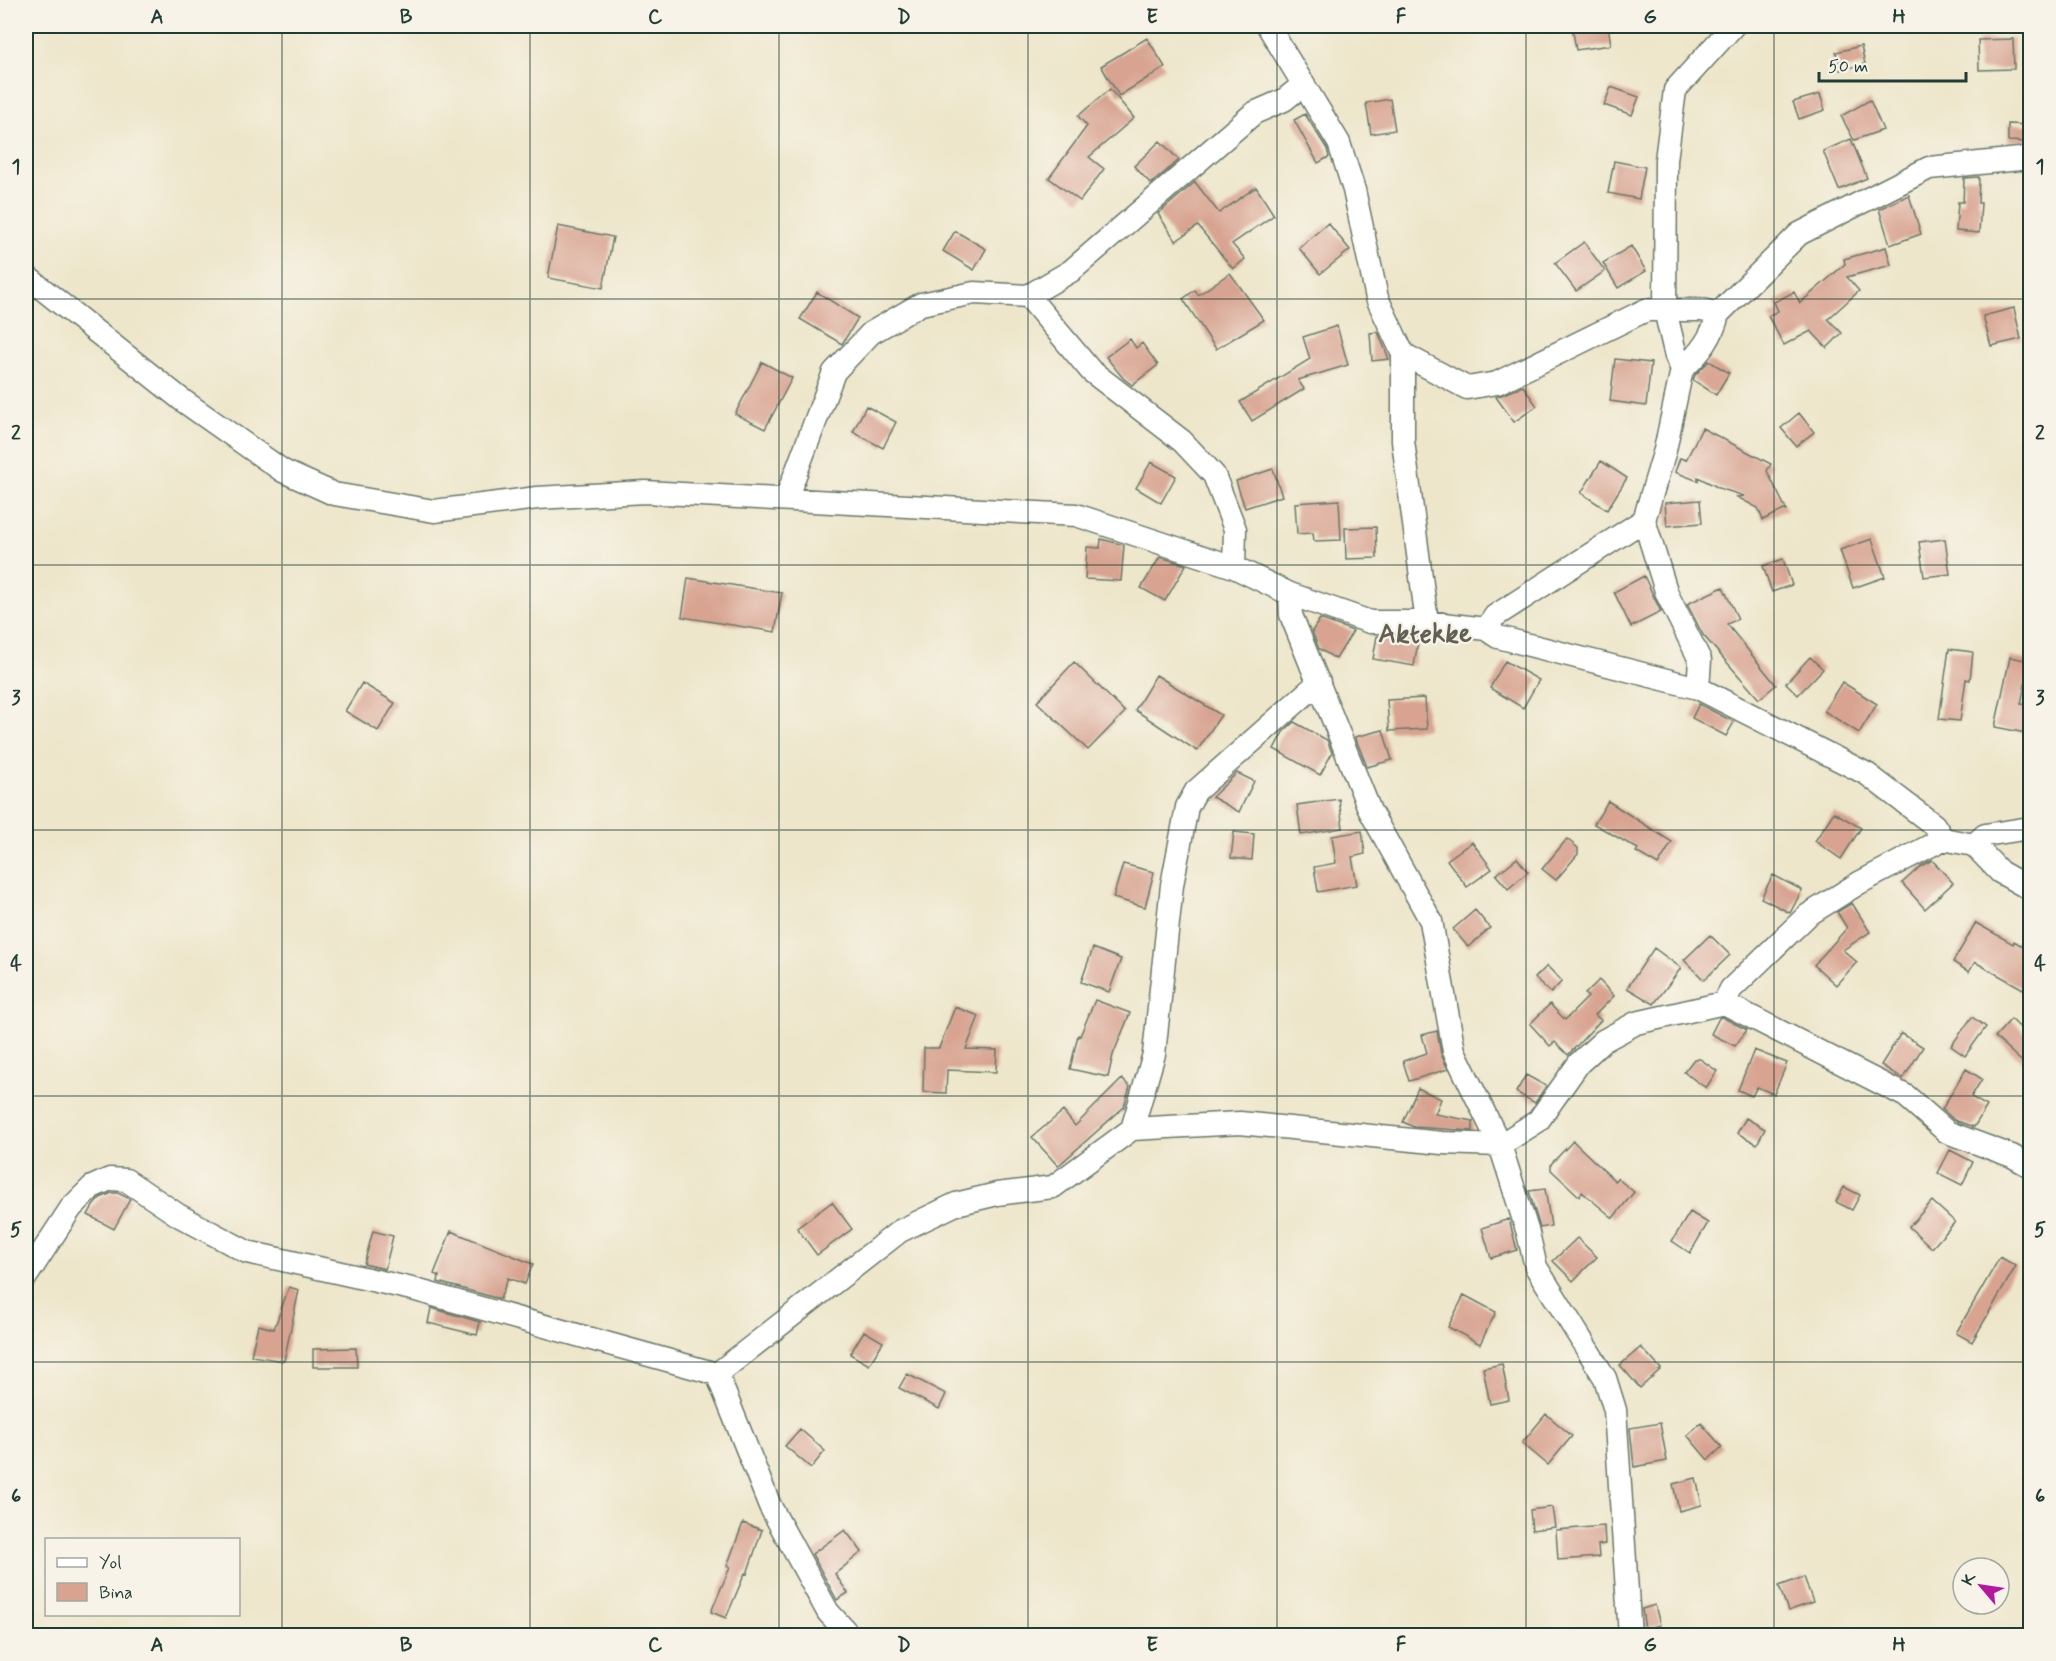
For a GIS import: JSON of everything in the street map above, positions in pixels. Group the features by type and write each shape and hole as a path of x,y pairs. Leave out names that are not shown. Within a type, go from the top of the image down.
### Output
{"street":[{"path":"1268,26 1340,142 1354,190 1377,298 1403,354 1403,441 1427,622"},
{"path":"1698,688 1700,660 1667,594 1644,520 1665,450 1682,369 1676,356 1665,310 1666,160 1675,90 1733,26"},
{"path":"786,499 834,372 871,333 921,304 974,292 1028,296 1071,271 1254,113 1284,100 1304,84"},
{"path":"1682,369 1695,358 1702,348 1715,328 1718,314 1799,234 1929,168 2031,159"},
{"path":"26,276 182,400 283,471 334,495 434,511 537,498 645,492 1076,515 1234,567 1290,594 1370,622 1427,622 1486,629 1498,637 1698,688 1867,774 1934,825 1943,839"},
{"path":"1028,296 1090,371 1182,441 1214,475 1234,529 1234,567"},
{"path":"1403,354 1467,388 1497,384 1646,310 1703,310 1718,314"},
{"path":"1486,629 1495,616 1644,520"},
{"path":"1290,594 1291,615 1371,811 1431,921 1454,1051 1500,1145 1528,1233 1536,1267 1605,1378 1615,1410 1630,1635"},
{"path":"1132,1129 1155,1054 1172,885 1187,807 1196,791 1319,682"},
{"path":"1974,845 1985,835 2031,828"},
{"path":"1724,1003 1731,988 1808,915 1859,883 1943,839 1974,845 2000,872 2031,889"},
{"path":"717,1374 900,1231 956,1204 997,1194 1053,1187 1132,1129 1240,1123 1442,1143 1500,1145 1538,1121 1579,1063 1603,1041 1636,1023 1724,1003 1906,1096 1947,1132 2012,1156 2031,1166"},
{"path":"26,1277 71,1209 92,1187 110,1179 126,1180 178,1215 247,1252 412,1289 717,1374"},
{"path":"717,1374 770,1506 828,1612 850,1635"}],"building":[{"path":"1572,26 1608,26 1611,45 1576,50"},
{"path":"1147,38 1165,67 1119,96 1101,66"},
{"path":"2013,39 2014,69 1979,70 1978,40"},
{"path":"1861,46 1865,64 1840,70 1836,52"},
{"path":"1611,87 1639,97 1632,115 1604,105"},
{"path":"1110,89 1134,118 1089,157 1104,169 1080,201 1049,178 1087,126 1078,116"},
{"path":"1820,94 1825,110 1799,119 1793,102"},
{"path":"1390,99 1395,130 1371,134 1366,103"},
{"path":"1870,100 1883,130 1854,140 1841,116"},
{"path":"1305,114 1327,149 1329,157 1318,163 1294,120"},
{"path":"2008,124 2031,125 2031,142 2008,141"},
{"path":"1851,139 1867,178 1839,190 1823,151"},
{"path":"1160,141 1179,160 1151,184 1134,166"},
{"path":"1614,161 1645,167 1639,199 1608,193"},
{"path":"1979,177 1978,203 1981,203 1979,233 1956,231 1958,202 1963,202 1964,178"},
{"path":"1195,182 1219,213 1256,187 1274,215 1232,244 1245,259 1233,269 1198,226 1176,241 1158,214"},
{"path":"1909,195 1921,234 1890,245 1879,209"},
{"path":"1328,223 1350,250 1320,274 1299,248"},
{"path":"558,226 613,237 603,288 548,278"},
{"path":"955,231 986,249 974,270 943,251"},
{"path":"1584,242 1605,271 1576,291 1555,263"},
{"path":"1631,246 1646,271 1618,288 1603,263"},
{"path":"1886,247 1891,265 1847,277 1859,291 1828,319 1842,333 1827,348 1811,331 1784,345 1768,316 1778,311 1774,302 1794,292 1800,303 1845,264 1844,259"},
{"path":"1230,273 1264,320 1216,349 1183,299 1195,290 1198,295"},
{"path":"817,292 858,318 842,344 800,319"},
{"path":"2014,308 2021,339 1991,346 1983,316"},
{"path":"1337,326 1348,365 1298,380 1304,389 1252,421 1240,402 1310,359 1303,337"},
{"path":"1378,332 1389,359 1372,361 1370,333"},
{"path":"1130,339 1136,348 1142,343 1158,365 1132,385 1123,378 1106,357"},
{"path":"1615,359 1651,363 1646,406 1610,401"},
{"path":"1709,361 1729,373 1716,395 1693,380"},
{"path":"762,362 792,378 765,429 735,414"},
{"path":"1523,386 1537,406 1514,422 1496,397"},
{"path":"866,406 896,422 883,448 853,432"},
{"path":"1799,413 1814,432 1796,446 1781,428"},
{"path":"1702,428 1771,464 1767,471 1787,511 1784,510 1763,520 1758,508 1737,497 1744,496 1719,488 1698,477 1698,481 1675,472 1680,458 1686,460"},
{"path":"1601,461 1627,478 1607,510 1581,493"},
{"path":"1151,462 1176,476 1161,503 1136,488"},
{"path":"1273,469 1282,496 1245,508 1236,481"},
{"path":"1339,500 1341,540 1314,541 1313,533 1297,534 1295,503"},
{"path":"1700,500 1702,523 1667,526 1665,503"},
{"path":"1376,527 1377,558 1346,559 1345,528"},
{"path":"1101,539 1124,545 1121,581 1085,579 1087,547 1100,548"},
{"path":"1872,539 1885,577 1853,588 1840,550"},
{"path":"1945,539 1950,574 1924,577 1919,542"},
{"path":"1160,557 1186,565 1165,601 1141,588"},
{"path":"1783,559 1792,585 1772,592 1763,566"},
{"path":"1644,576 1661,612 1631,627 1614,592"},
{"path":"688,578 782,593 775,632 682,617"},
{"path":"1723,587 1738,619 1727,624 1776,685 1759,699 1703,635 1687,604"},
{"path":"1320,619 1353,631 1336,659 1319,649 1312,631"},
{"path":"1377,636 1419,636 1414,666 1373,659"},
{"path":"1949,649 1973,652 1970,680 1966,679 1960,721 1939,719"},
{"path":"1810,657 1823,669 1798,695 1786,683"},
{"path":"2010,657 2030,661 2021,704 2031,705 2031,734 1995,727"},
{"path":"1505,661 1539,680 1523,708 1490,688"},
{"path":"1074,662 1125,712 1088,750 1037,702"},
{"path":"1156,675 1221,715 1197,751 1135,710"},
{"path":"1842,682 1877,704 1859,733 1824,711"},
{"path":"362,683 395,703 378,731 345,711"},
{"path":"1425,698 1427,729 1389,731 1387,700"},
{"path":"1699,704 1734,722 1726,736 1692,718"},
{"path":"1294,722 1327,740 1332,753 1320,775 1274,749 1283,732"},
{"path":"1383,730 1392,760 1367,767 1355,737"},
{"path":"1237,773 1254,781 1239,812 1212,797"},
{"path":"1339,799 1343,828 1301,835 1297,805"},
{"path":"1608,801 1672,842 1658,865 1636,852 1638,849 1594,824"},
{"path":"1834,812 1861,828 1841,859 1815,841"},
{"path":"1362,831 1365,854 1352,857 1357,885 1318,892 1314,867 1336,863 1332,836"},
{"path":"1234,832 1254,834 1252,860 1231,858"},
{"path":"1567,839 1578,848 1578,854 1556,880 1542,869"},
{"path":"1472,842 1492,869 1467,887 1447,860"},
{"path":"1517,858 1528,872 1508,889 1496,875"},
{"path":"1932,860 1953,883 1925,909 1902,883 1921,866"},
{"path":"1123,864 1154,872 1145,907 1113,898"},
{"path":"1773,875 1802,890 1790,913 1761,898"},
{"path":"1852,903 1870,932 1843,950 1857,962 1836,985 1814,965 1847,928 1837,912"},
{"path":"1475,910 1490,928 1468,947 1453,929"},
{"path":"1976,923 2013,944 2014,941 2031,951 2031,977 2023,989 1975,962 1969,972 1953,962"},
{"path":"1710,935 1730,955 1704,980 1684,960"},
{"path":"1093,948 1121,959 1109,992 1081,982"},
{"path":"1654,948 1681,968 1654,1004 1627,988"},
{"path":"1547,966 1562,981 1551,993 1535,978"},
{"path":"1599,980 1614,996 1595,1015 1601,1020 1568,1055 1555,1042 1550,1046 1530,1024 1550,1004 1565,1020 1588,997 1585,994"},
{"path":"1095,1000 1130,1013 1113,1055 1108,1077 1070,1069 1078,1035 1080,1036"},
{"path":"955,1007 979,1016 966,1049 997,1050 996,1072 947,1070 946,1093 923,1092 924,1048 939,1048"},
{"path":"1722,1017 1747,1030 1735,1046 1711,1034 1719,1018"},
{"path":"1972,1017 1986,1027 1965,1056 1951,1046"},
{"path":"2011,1019 2031,1038 2031,1070 1995,1037"},
{"path":"1437,1031 1441,1054 1448,1069 1409,1081 1403,1061 1427,1053 1422,1035"},
{"path":"1901,1033 1923,1047 1903,1079 1881,1065"},
{"path":"1754,1050 1787,1063 1774,1094 1757,1087 1752,1096 1738,1090"},
{"path":"1694,1059 1700,1059 1717,1071 1706,1088 1684,1072"},
{"path":"1966,1069 1982,1079 1971,1097 1987,1106 1974,1127 1954,1120 1942,1109"},
{"path":"1526,1075 1546,1086 1535,1103 1516,1092"},
{"path":"1122,1079 1130,1087 1124,1107 1058,1166 1032,1137 1063,1111 1075,1126"},
{"path":"1418,1088 1441,1099 1435,1114 1473,1121 1473,1131 1414,1127 1403,1122"},
{"path":"1746,1118 1765,1129 1757,1144 1737,1133"},
{"path":"1573,1141 1615,1181 1617,1178 1634,1192 1613,1218 1582,1192 1579,1196 1551,1170 1551,1164"},
{"path":"1950,1150 1973,1162 1962,1185 1938,1173"},
{"path":"1844,1187 1860,1195 1852,1210 1836,1202"},
{"path":"1545,1189 1551,1226 1540,1228 1529,1191"},
{"path":"118,1193 130,1199 114,1229 88,1215 100,1198"},
{"path":"1932,1201 1955,1222 1932,1248 1909,1227"},
{"path":"832,1202 852,1229 817,1255 797,1228"},
{"path":"1690,1212 1708,1223 1690,1253 1672,1241"},
{"path":"1509,1219 1517,1250 1491,1258 1482,1228"},
{"path":"373,1231 393,1236 385,1269 364,1264"},
{"path":"451,1231 533,1264 525,1284 508,1278 500,1299 438,1282 439,1276 434,1274"},
{"path":"1577,1238 1597,1257 1573,1281 1553,1261"},
{"path":"2000,1257 2016,1266 1972,1342 1956,1333"},
{"path":"289,1287 299,1290 284,1361 251,1356 258,1325 274,1329"},
{"path":"1464,1295 1496,1312 1480,1344 1448,1327"},
{"path":"431,1308 480,1322 477,1335 428,1323"},
{"path":"864,1331 883,1342 869,1365 850,1354"},
{"path":"1641,1347 1661,1369 1640,1388 1620,1365"},
{"path":"356,1348 357,1367 313,1367 313,1349"},
{"path":"1502,1364 1509,1400 1490,1404 1483,1368"},
{"path":"907,1374 946,1394 939,1409 899,1388"},
{"path":"1546,1414 1572,1436 1548,1465 1522,1443"},
{"path":"1660,1423 1667,1461 1634,1467 1630,1428"},
{"path":"1701,1423 1722,1447 1708,1460 1687,1435"},
{"path":"800,1429 825,1451 811,1468 785,1446"},
{"path":"1696,1478 1702,1505 1679,1511 1673,1484"},
{"path":"1552,1507 1555,1527 1532,1530 1530,1510"},
{"path":"743,1523 762,1530 747,1574 745,1573 726,1618 711,1612 730,1567 727,1566"},
{"path":"1604,1526 1605,1544 1598,1545 1599,1557 1558,1560 1556,1530"},
{"path":"845,1530 862,1552 835,1574 848,1593 837,1600 812,1554"},
{"path":"1804,1577 1813,1602 1788,1611 1779,1586"},
{"path":"1655,1605 1660,1625 1645,1629 1642,1609"}],"district":[{"name":"Aktekke","path":"1425,633"}]}
